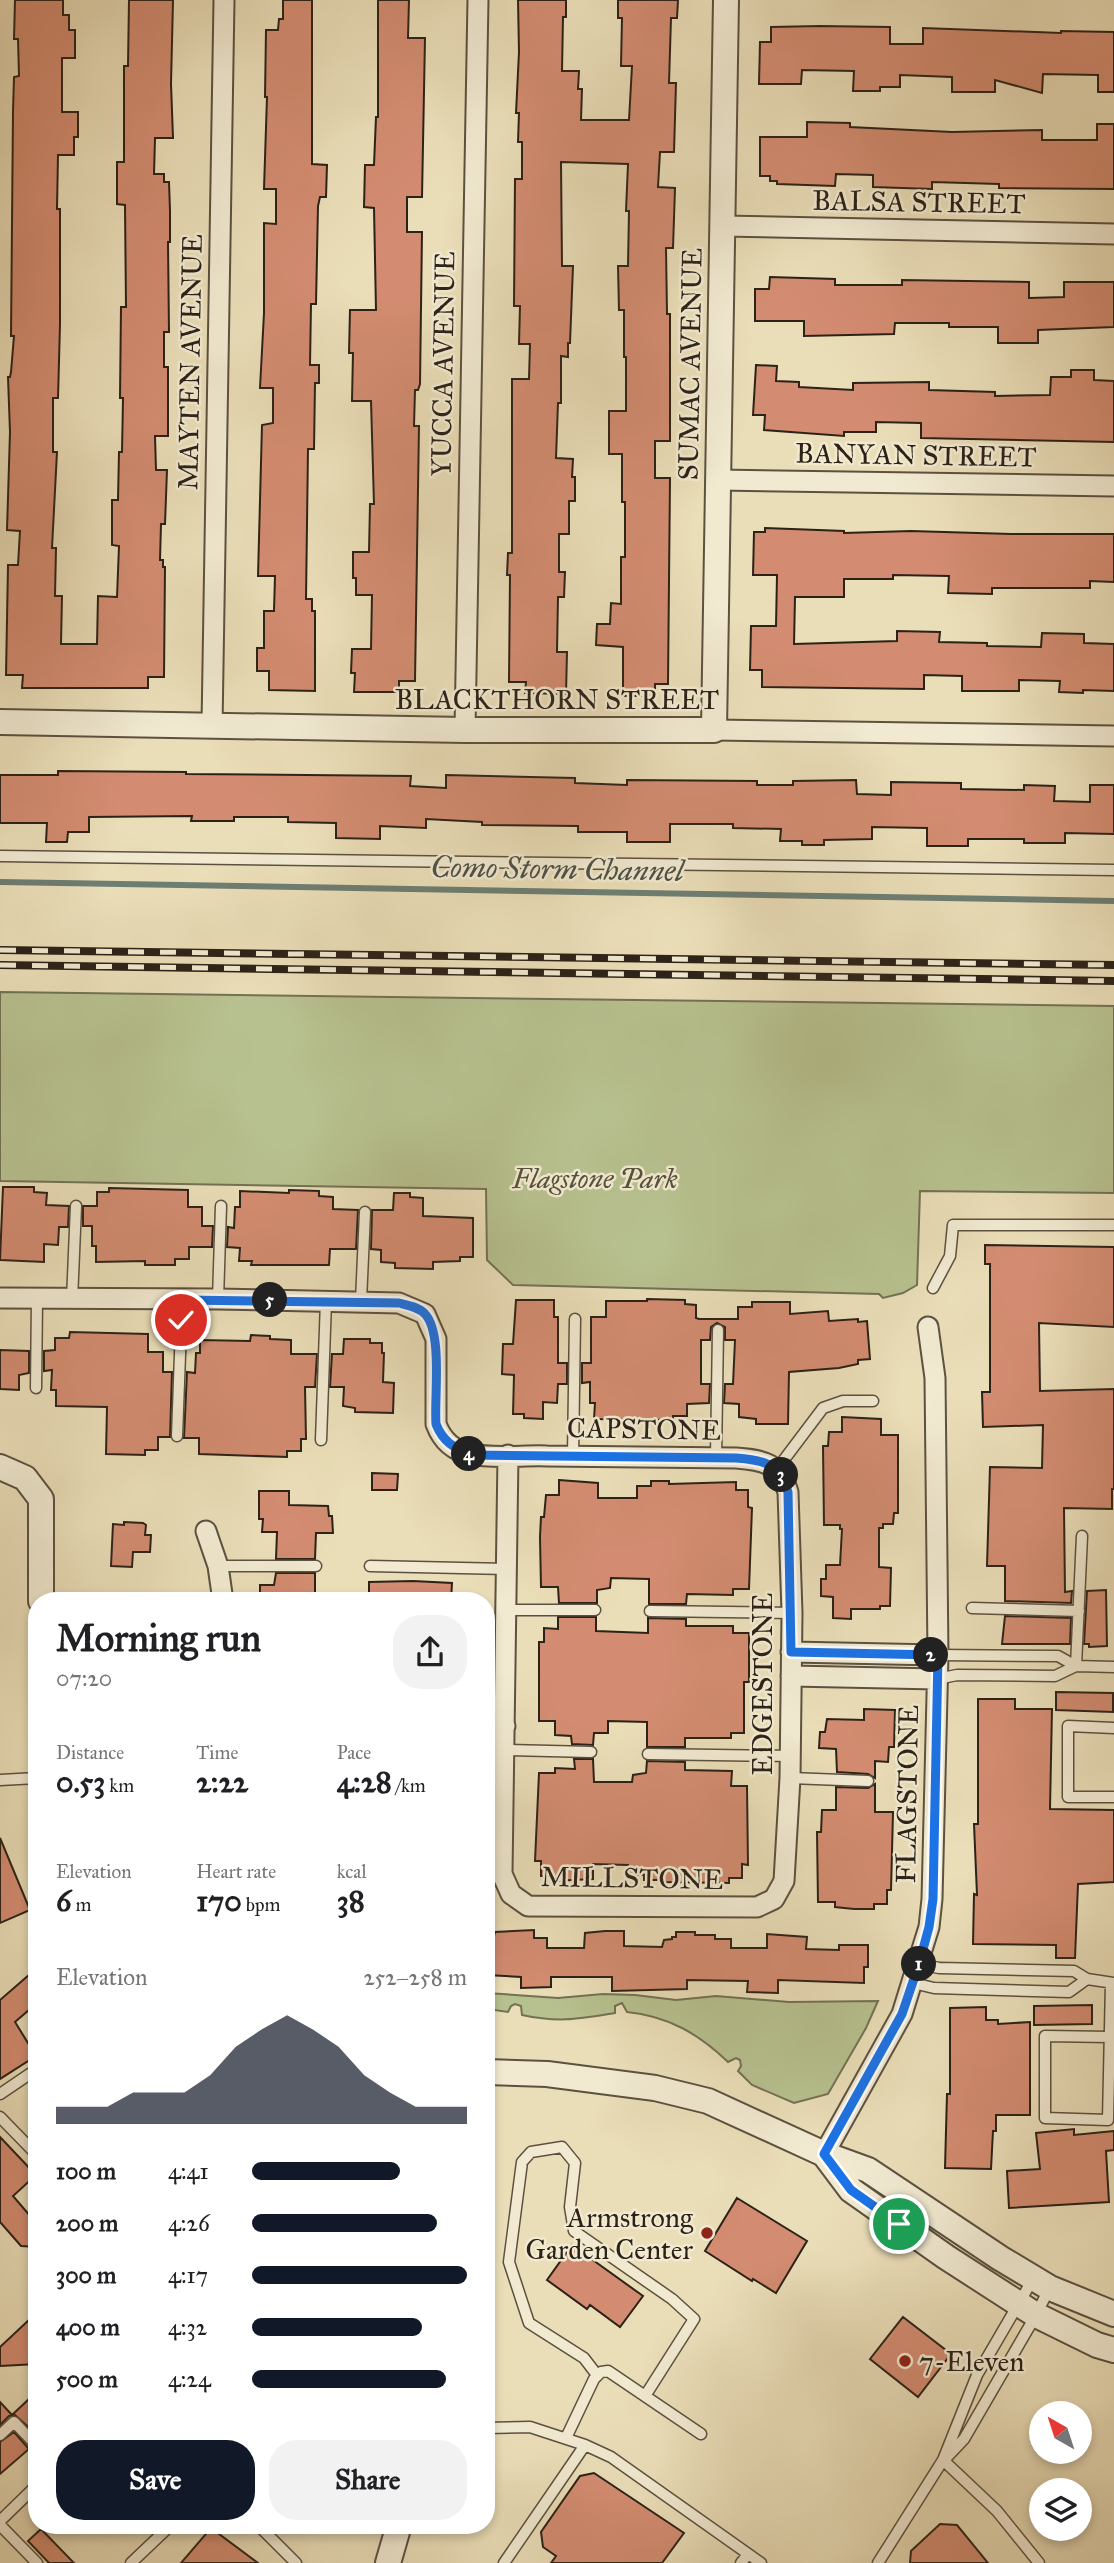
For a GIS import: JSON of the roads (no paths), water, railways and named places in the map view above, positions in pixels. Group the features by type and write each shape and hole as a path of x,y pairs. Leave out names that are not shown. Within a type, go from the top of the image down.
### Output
{"street":[{"name":"MAYTEN AVENUE","path":"212,726 224,0"},
{"name":"YUCCA AVENUE","path":"465,730 478,0"},
{"name":"SUMAC AVENUE","path":"714,730 726,0"},
{"name":"BALSA STREET","path":"722,226 1114,234"},
{"name":"BANYAN STREET","path":"718,480 1114,486"},
{"name":"BLACKTHORN STREET","path":"0,722 465,730 714,730 1114,736"},
{"path":"0,1298 361,1301"},
{"name":"CAPSTONE","path":"361,1301 399,1303 414,1307 425,1314 436,1339 436,1424 440,1436 450,1446 472,1455 716,1457 759,1460 777,1469"},
{"name":"FLAGSTONE","path":"824,2154 902,2014 929,1927 933,1899 938,1655 935,1377 928,1327"},
{"name":"MILLSTONE","path":"508,1455 507,1610 496,1726 505,1750 502,1874 511,1894 528,1906 757,1907 774,1899"},
{"path":"0,1467 25,1478 41,1499 41,1592"},
{"name":"EDGESTONE","path":"774,1899 784,1881 790,1778 792,1613 788,1492 777,1469"},
{"path":"205,1531 218,1566 222,1592"},
{"path":"791,1652 938,1655"},
{"path":"790,1676 937,1679"},
{"path":"495,2071 547,2074 654,2088 708,2101 824,2154 867,2170 1042,2283 1114,2314"},
{"path":"824,2154 851,2190 946,2257 1027,2310 1097,2345 1114,2350"},
{"path":"386,2561 396,2534"}],"lane":[{"path":"0,856 1114,870"},
{"path":"72,1300 76,1206"},
{"path":"218,1299 221,1206"},
{"path":"361,1301 365,1212"},
{"path":"933,1287 950,1256 953,1225 1114,1225"},
{"path":"36,1388 37,1299"},
{"path":"177,1436 182,1300"},
{"path":"321,1440 326,1301"},
{"path":"573,1456 575,1319"},
{"path":"716,1457 719,1330"},
{"path":"777,1469 823,1408 843,1401 873,1401"},
{"path":"1076,1666 1082,1536"},
{"path":"218,1566 316,1566"},
{"path":"370,1566 508,1569"},
{"path":"972,1608 1079,1611"},
{"path":"507,1610 595,1610"},
{"path":"650,1611 792,1613"},
{"path":"938,1655 1058,1656 1076,1666"},
{"path":"937,1679 957,1675 1055,1676 1076,1666 1114,1667"},
{"path":"1114,1728 1068,1726 1068,1797 1114,1797"},
{"path":"505,1750 591,1752"},
{"path":"648,1754 790,1756"},
{"path":"0,1780 28,1778"},
{"path":"790,1778 868,1781"},
{"path":"919,1964 939,1968 1074,1971 1087,1979 1113,1983 1108,2120 1045,2118 1045,2036 1110,2037"},
{"path":"913,1983 934,1988 1069,1992 1087,1979"},
{"path":"0,2094 28,2075"},
{"path":"0,2118 28,2146"},
{"path":"597,2375 584,2358 529,2323 509,2262 522,2162 531,2152 562,2147 575,2163 570,2207 573,2231 672,2299 694,2319 645,2396"},
{"path":"943,2460 964,2439 1042,2283"},
{"path":"878,2563 943,2460 978,2375 1027,2310 1042,2283"},
{"path":"566,2438 597,2375 608,2371 701,2434"},
{"path":"0,2435 14,2422 28,2437"},
{"path":"495,2428 530,2427 585,2445 611,2457 761,2563"},
{"path":"504,2563 585,2445"},
{"path":"943,2460 997,2511 1039,2563"},
{"path":"28,2494 0,2523 37,2563"},
{"path":"132,2563 162,2534"},
{"path":"267,2534 296,2563"},
{"path":"741,2563 748,2554"}],"waterway":[{"name":"Como Storm Channel","path":"0,882 1114,901"}],"railway":[{"path":"0,950 1114,965"},
{"path":"0,965 1114,981"}],"place":[{"name":"Armstrong Garden Center","path":"707,2233"},
{"name":"7-Eleven","path":"905,2361"}],"park label":[{"name":"Flagstone Park","path":"595,1178"}]}
